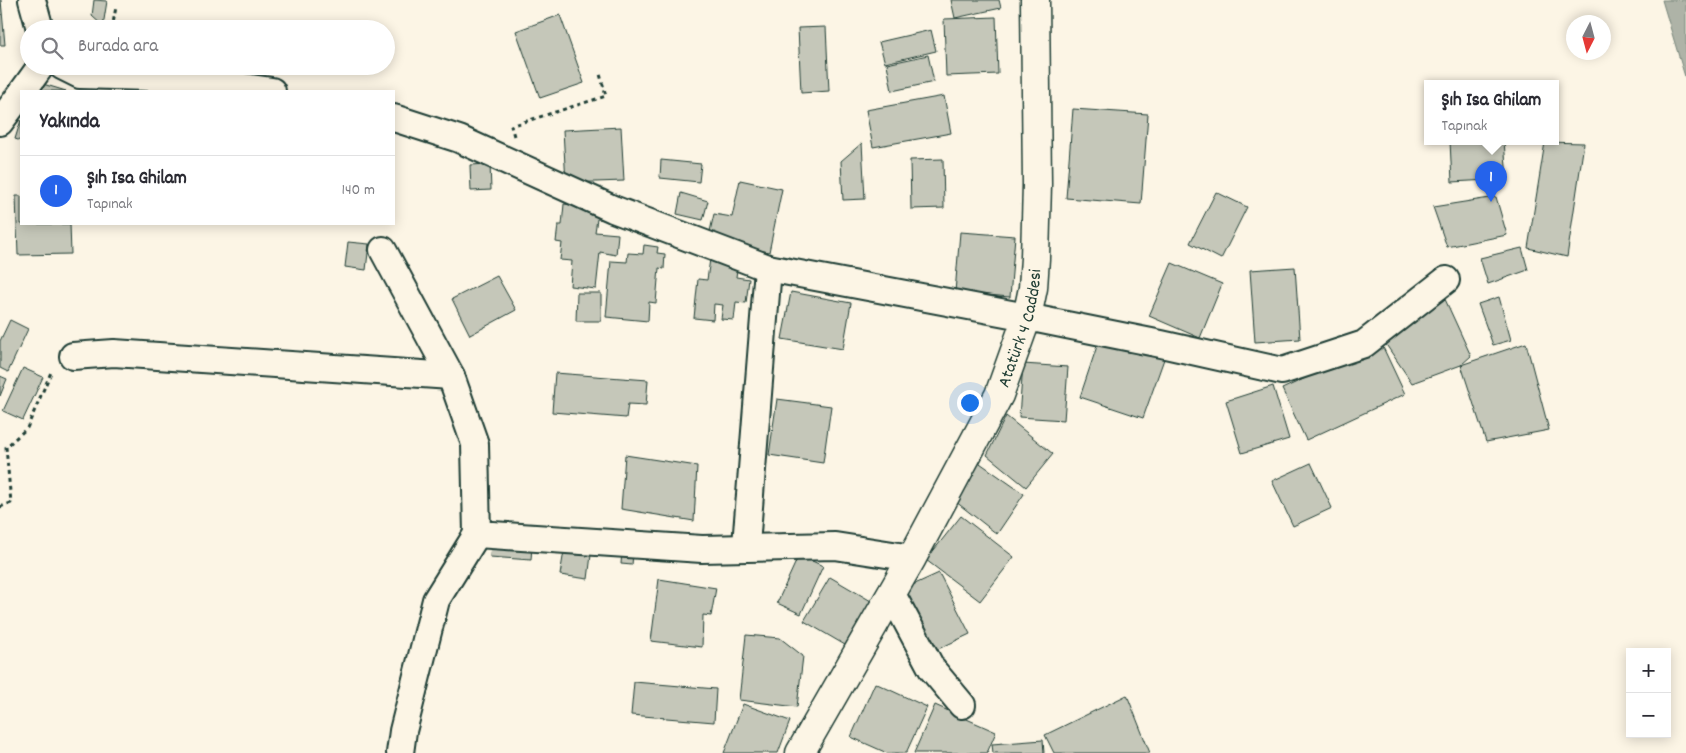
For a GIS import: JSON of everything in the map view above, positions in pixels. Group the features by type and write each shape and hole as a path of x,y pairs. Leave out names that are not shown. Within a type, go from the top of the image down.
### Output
{"street":[{"path":"32,0 38,20"},
{"name":"Atatürk 4 Caddesi","path":"800,753 892,594 999,395 1027,317 1033,288 1036,221 1035,0"},
{"path":"24,90 35,75"},
{"path":"80,75 181,78 265,90"},
{"path":"0,122 20,96"},
{"path":"395,118 459,139 613,209 768,268 1027,317 1282,371 1364,344 1446,280"},
{"path":"383,250 451,376 475,444 477,534 436,600 403,731 400,753"},
{"path":"748,547 746,545 768,268"},
{"path":"73,356 114,353 451,376"},
{"path":"477,534 702,549 835,546 912,558"},
{"path":"892,594 932,669 962,705"}],"path":[{"path":"114,20 116,7"},
{"path":"523,168 511,126 606,96 600,74"},
{"path":"0,507 11,503 6,447 27,428 55,361 73,356"}],"shaded area":[{"path":"1662,0 1686,0 1686,80"}],"building":[{"path":"1,0 5,45 0,45"},
{"path":"94,0 107,1 104,20 96,20 92,16"},
{"path":"951,0 999,0 1001,8 955,18"},
{"path":"560,15 584,83 540,98 516,31"},
{"path":"996,17 998,74 946,76 944,19"},
{"path":"826,27 829,91 801,93 798,28"},
{"path":"931,30 936,51 885,63 879,42"},
{"path":"928,55 934,82 892,91 887,64"},
{"path":"33,81 63,90 30,90"},
{"path":"944,96 951,133 873,147 866,110"},
{"path":"1073,109 1148,114 1141,204 1066,198"},
{"path":"20,123 20,141 15,139"},
{"path":"621,127 624,181 566,183 563,130"},
{"path":"1559,142 1584,143 1567,257 1528,248 1545,145 1559,145"},
{"path":"862,143 865,199 843,200 841,161"},
{"path":"1450,145 1504,145 1507,179 1452,182"},
{"path":"943,159 944,208 911,209 910,160"},
{"path":"661,160 701,164 699,182 660,178"},
{"path":"490,164 491,190 471,191 470,165"},
{"path":"740,180 782,189 769,252 708,240 714,214 732,217"},
{"path":"1216,192 1247,207 1221,259 1190,243"},
{"path":"681,193 708,201 703,220 677,214"},
{"path":"16,196 20,196 20,225 70,225 71,254 18,255"},
{"path":"1496,197 1507,235 1447,247 1433,207"},
{"path":"564,204 606,209 605,220 597,219 595,232 618,234 616,255 600,252 596,289 570,286 572,261 560,260 562,243 556,242 558,225 562,225"},
{"path":"960,232 1015,236 1010,297 955,292"},
{"path":"348,242 369,244 366,270 345,267"},
{"path":"644,245 658,247 657,253 665,254 664,269 659,268 656,303 649,302 648,321 606,317 611,261 627,262 628,253 643,254"},
{"path":"1522,248 1528,270 1488,284 1480,258"},
{"path":"710,259 738,262 736,277 749,279 746,303 736,302 734,320 721,319 723,305 714,304 713,320 694,318 698,279 707,280"},
{"path":"1172,263 1222,284 1200,338 1149,316"},
{"path":"1295,267 1300,339 1255,342 1250,270"},
{"path":"497,276 516,310 470,335 452,299"},
{"path":"791,292 851,303 843,349 782,339"},
{"path":"577,293 601,293 601,321 576,321"},
{"path":"1444,297 1471,356 1461,365 1412,383 1385,343"},
{"path":"1499,297 1511,340 1493,345 1478,304"},
{"path":"10,320 28,329 8,372 0,368 0,341"},
{"path":"1100,337 1164,359 1143,418 1080,397"},
{"path":"1381,343 1405,394 1306,440 1282,389"},
{"path":"1526,343 1549,430 1486,442 1461,365"},
{"path":"1023,364 1068,367 1064,420 1019,417"},
{"path":"23,368 43,377 23,420 3,411"},
{"path":"555,373 648,380 646,405 628,404 626,418 552,412"},
{"path":"0,376 7,379 0,396"},
{"path":"1273,386 1289,439 1242,453 1226,401"},
{"path":"777,399 831,406 823,463 769,455"},
{"path":"1006,416 1053,454 1026,487 987,455"},
{"path":"625,455 697,466 694,521 621,509"},
{"path":"977,461 1024,494 997,534 951,498"},
{"path":"1311,463 1332,508 1293,526 1272,481"},
{"path":"961,516 1014,557 980,601 926,560"},
{"path":"491,543 532,546 531,560 490,557"},
{"path":"564,551 591,555 588,579 560,575"},
{"path":"622,551 633,553 632,565 621,564"},
{"path":"799,555 823,566 801,614 777,603"},
{"path":"939,573 970,634 934,651 904,589"},
{"path":"830,577 871,601 845,645 804,621"},
{"path":"659,579 716,588 711,616 703,615 702,647 651,641"},
{"path":"746,635 780,638 803,656 797,707 739,700"},
{"path":"634,682 716,689 714,722 631,715"},
{"path":"875,683 927,707 906,753 887,753 851,737"},
{"path":"1127,695 1150,753 1054,753 1045,735"},
{"path":"743,704 790,721 778,753 724,753"},
{"path":"935,705 996,732 987,753 914,753"},
{"path":"1043,740 1044,753 993,753 992,744"}],"place":[{"name":"Şıh Isa Ghilam","path":"1491,202"}]}
